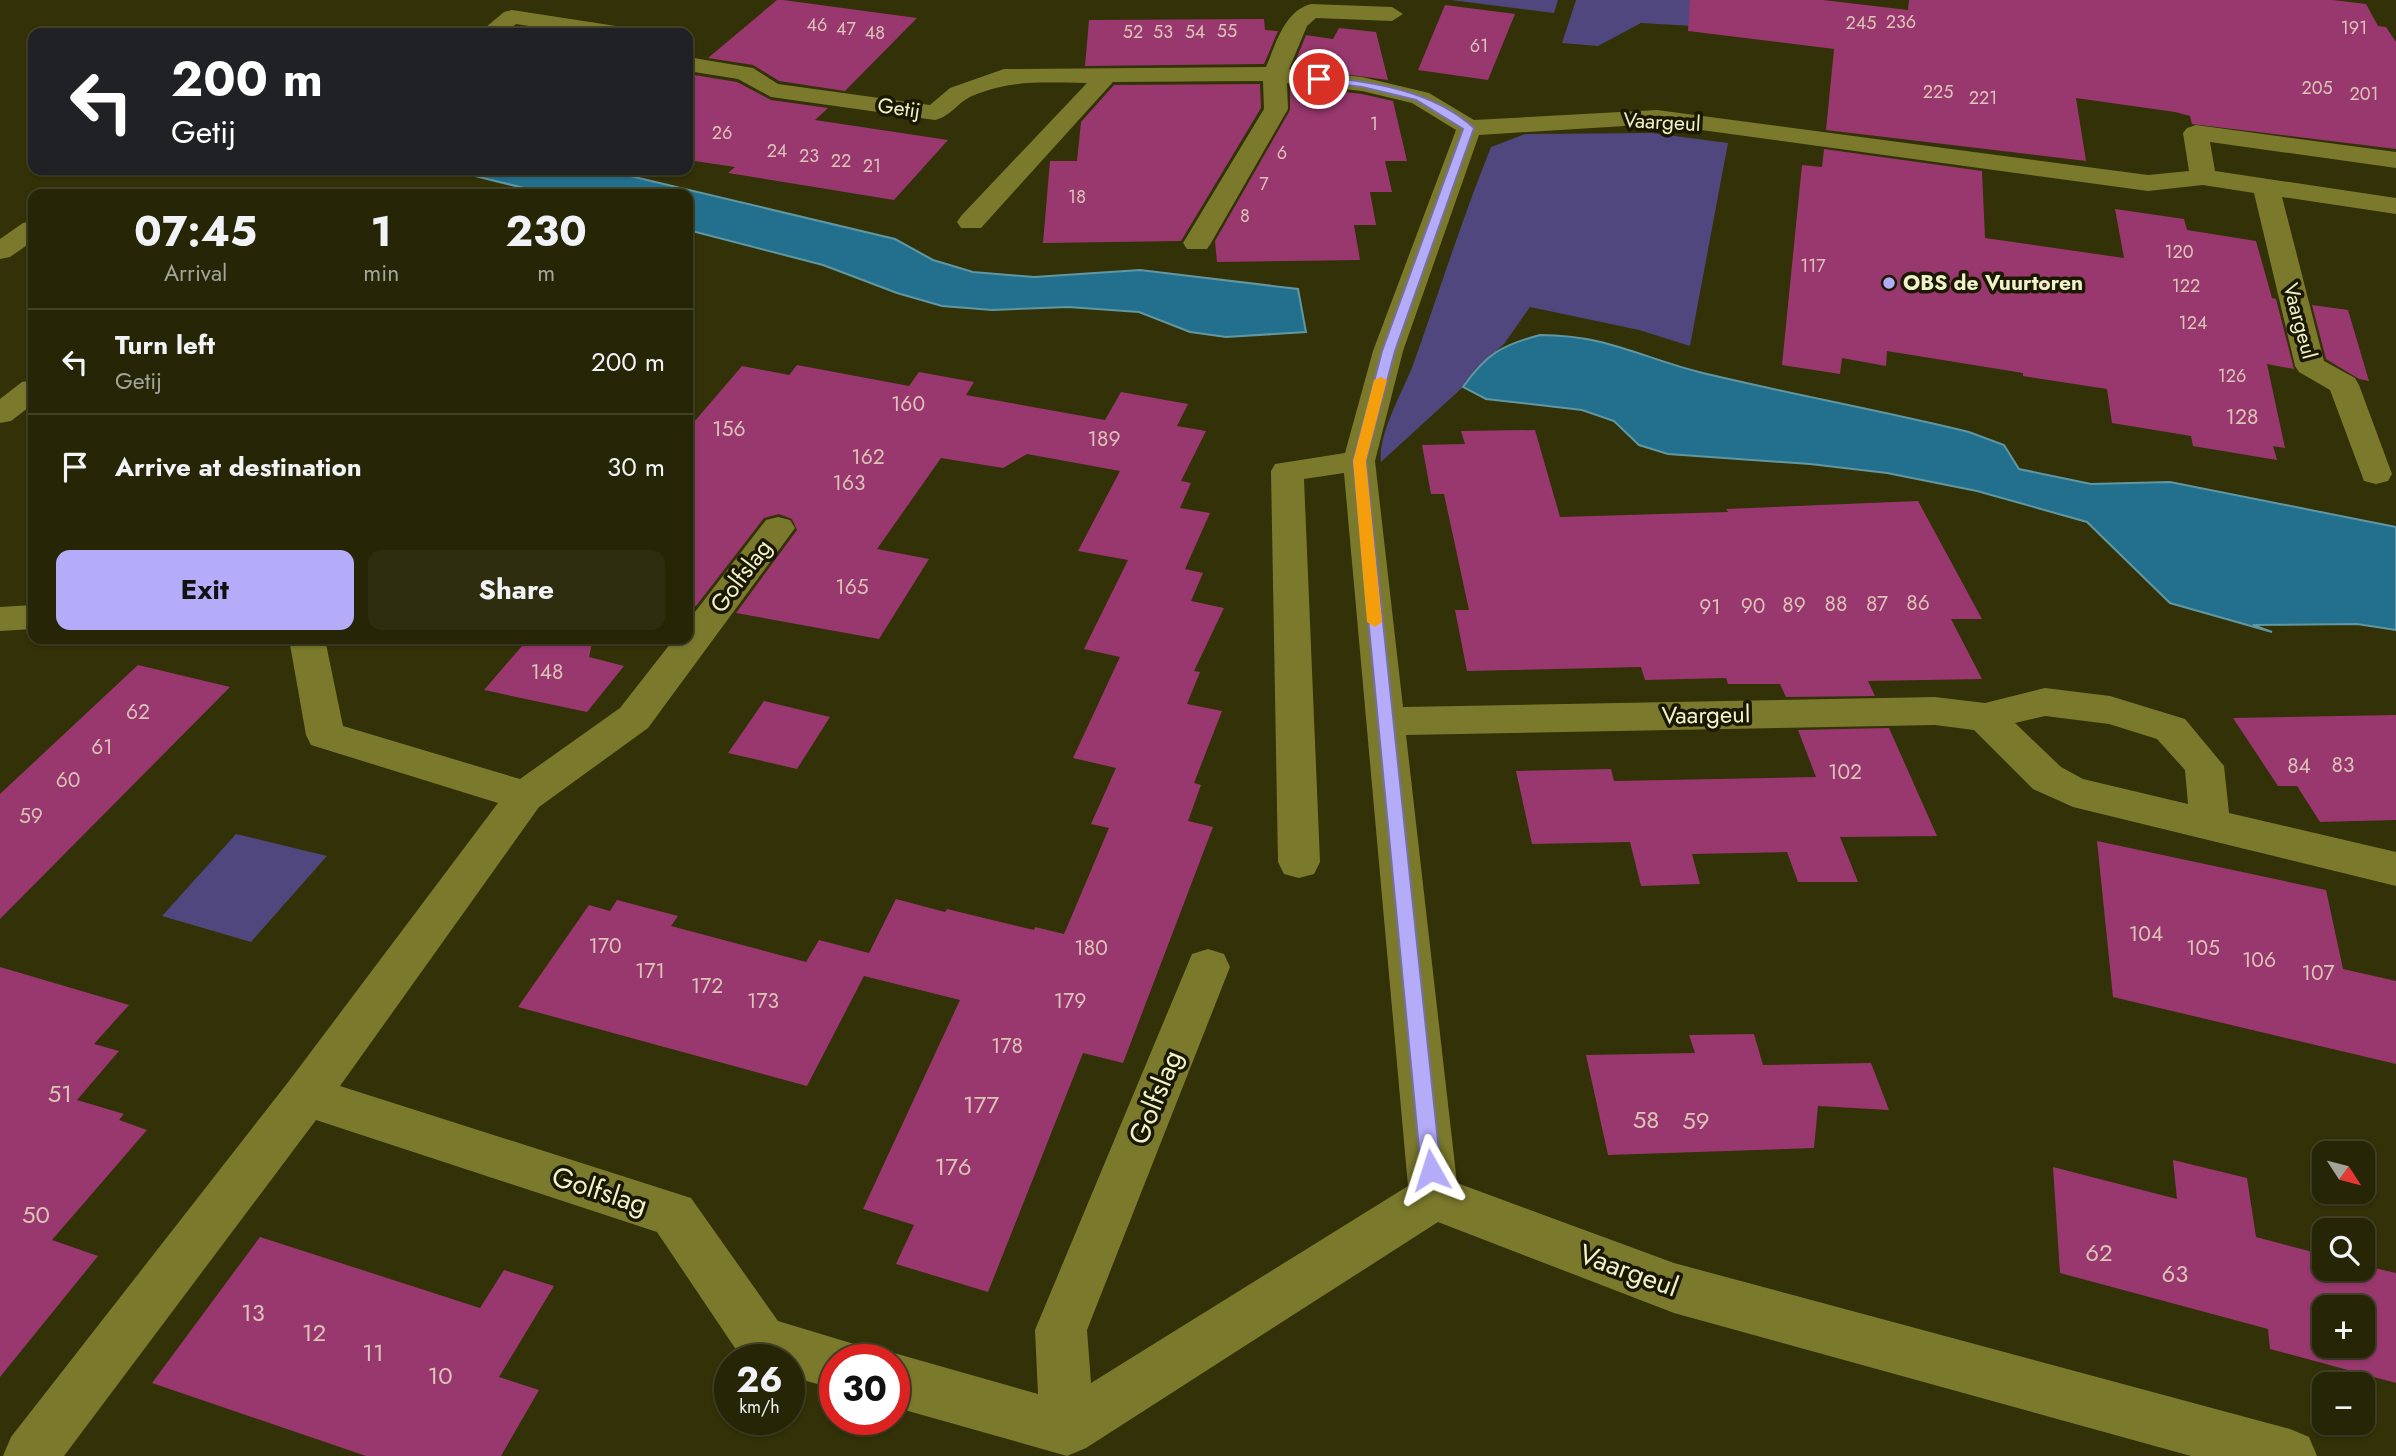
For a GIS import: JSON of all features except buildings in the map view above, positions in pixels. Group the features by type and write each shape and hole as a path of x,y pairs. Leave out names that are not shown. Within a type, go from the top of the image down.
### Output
{"street":[{"path":"495,28 514,9 595,28"},
{"path":"1197,243 1276,110 1275,74 1297,23 1311,11 1392,14"},
{"name":"Getij","path":"693,65 745,73 771,90 935,113 960,93 1004,76 1275,74 1362,84 1420,98 1469,128"},
{"path":"971,222 1107,75"},
{"name":"Vaargeul","path":"1469,128 1657,117 2148,183 2203,177 2396,206"},
{"path":"910,1385 1068,1429 1434,1197 1359,461 1388,351 1469,128"},
{"path":"2203,177 2196,133 2396,160"},
{"name":"Vaargeul","path":"2266,187 2310,366 2344,385 2376,474"},
{"path":"0,251 28,232"},
{"path":"0,414 28,394"},
{"path":"1299,862 1287,471 1359,461"},
{"name":"Golfslag","path":"693,640 778,528"},
{"path":"0,619 28,617"},
{"path":"308,644 325,735 525,796"},
{"name":"Golfslag","path":"30,1456 306,1096 525,796 634,718 690,644"},
{"name":"Vaargeul","path":"1384,721 1935,712 1985,717 2045,702 2110,710 2171,729 2204,766 2210,822"},
{"path":"1985,717 2047,778 2073,792 2111,803 2210,822 2396,869"},
{"name":"Golfslag","path":"1068,1429 1061,1330 1208,967"},
{"name":"Golfslag","path":"306,1096 674,1214 762,1342 819,1358"},
{"name":"Vaargeul","path":"1434,1197 1674,1288 2290,1456"}],"shaded area":[{"path":"1451,0 1558,0 1554,13"},
{"path":"1576,0 1703,0 1693,26 1641,23 1598,46 1562,43"},
{"path":"1652,133 1728,143 1690,346 1639,330 1530,307 1504,344 1476,368 1463,387 1381,462 1387,427 1413,365 1491,147 1525,134"},
{"path":"236,834 327,856 251,942 162,916"}],"water":[{"path":"471,175 626,175 685,189 528,189"},
{"path":"693,191 895,239 933,260 973,272 1034,277 1140,270 1298,289 1306,332 1226,337 1190,332 1139,312 1068,307 992,310 942,306 897,293 823,265 693,231"},
{"path":"1540,335 1604,343 1699,372 1969,432 2004,445 2019,469 2091,484 2170,482 2396,527 2396,630 2357,624 2253,625 2272,632 2170,603 2087,522 1977,491 1887,473 1810,464 1668,454 1639,445 1614,421 1582,410 1486,399 1463,387 1479,366 1496,352"}],"slow traffic":[{"path":"1375,622 1359,461 1381,380"}],"place":[{"name":"OBS de Vuurtoren","path":"1889,283"}],"route":[{"path":"1319,79 1362,84 1420,98 1469,128 1388,351 1359,461 1431,1170"}]}
